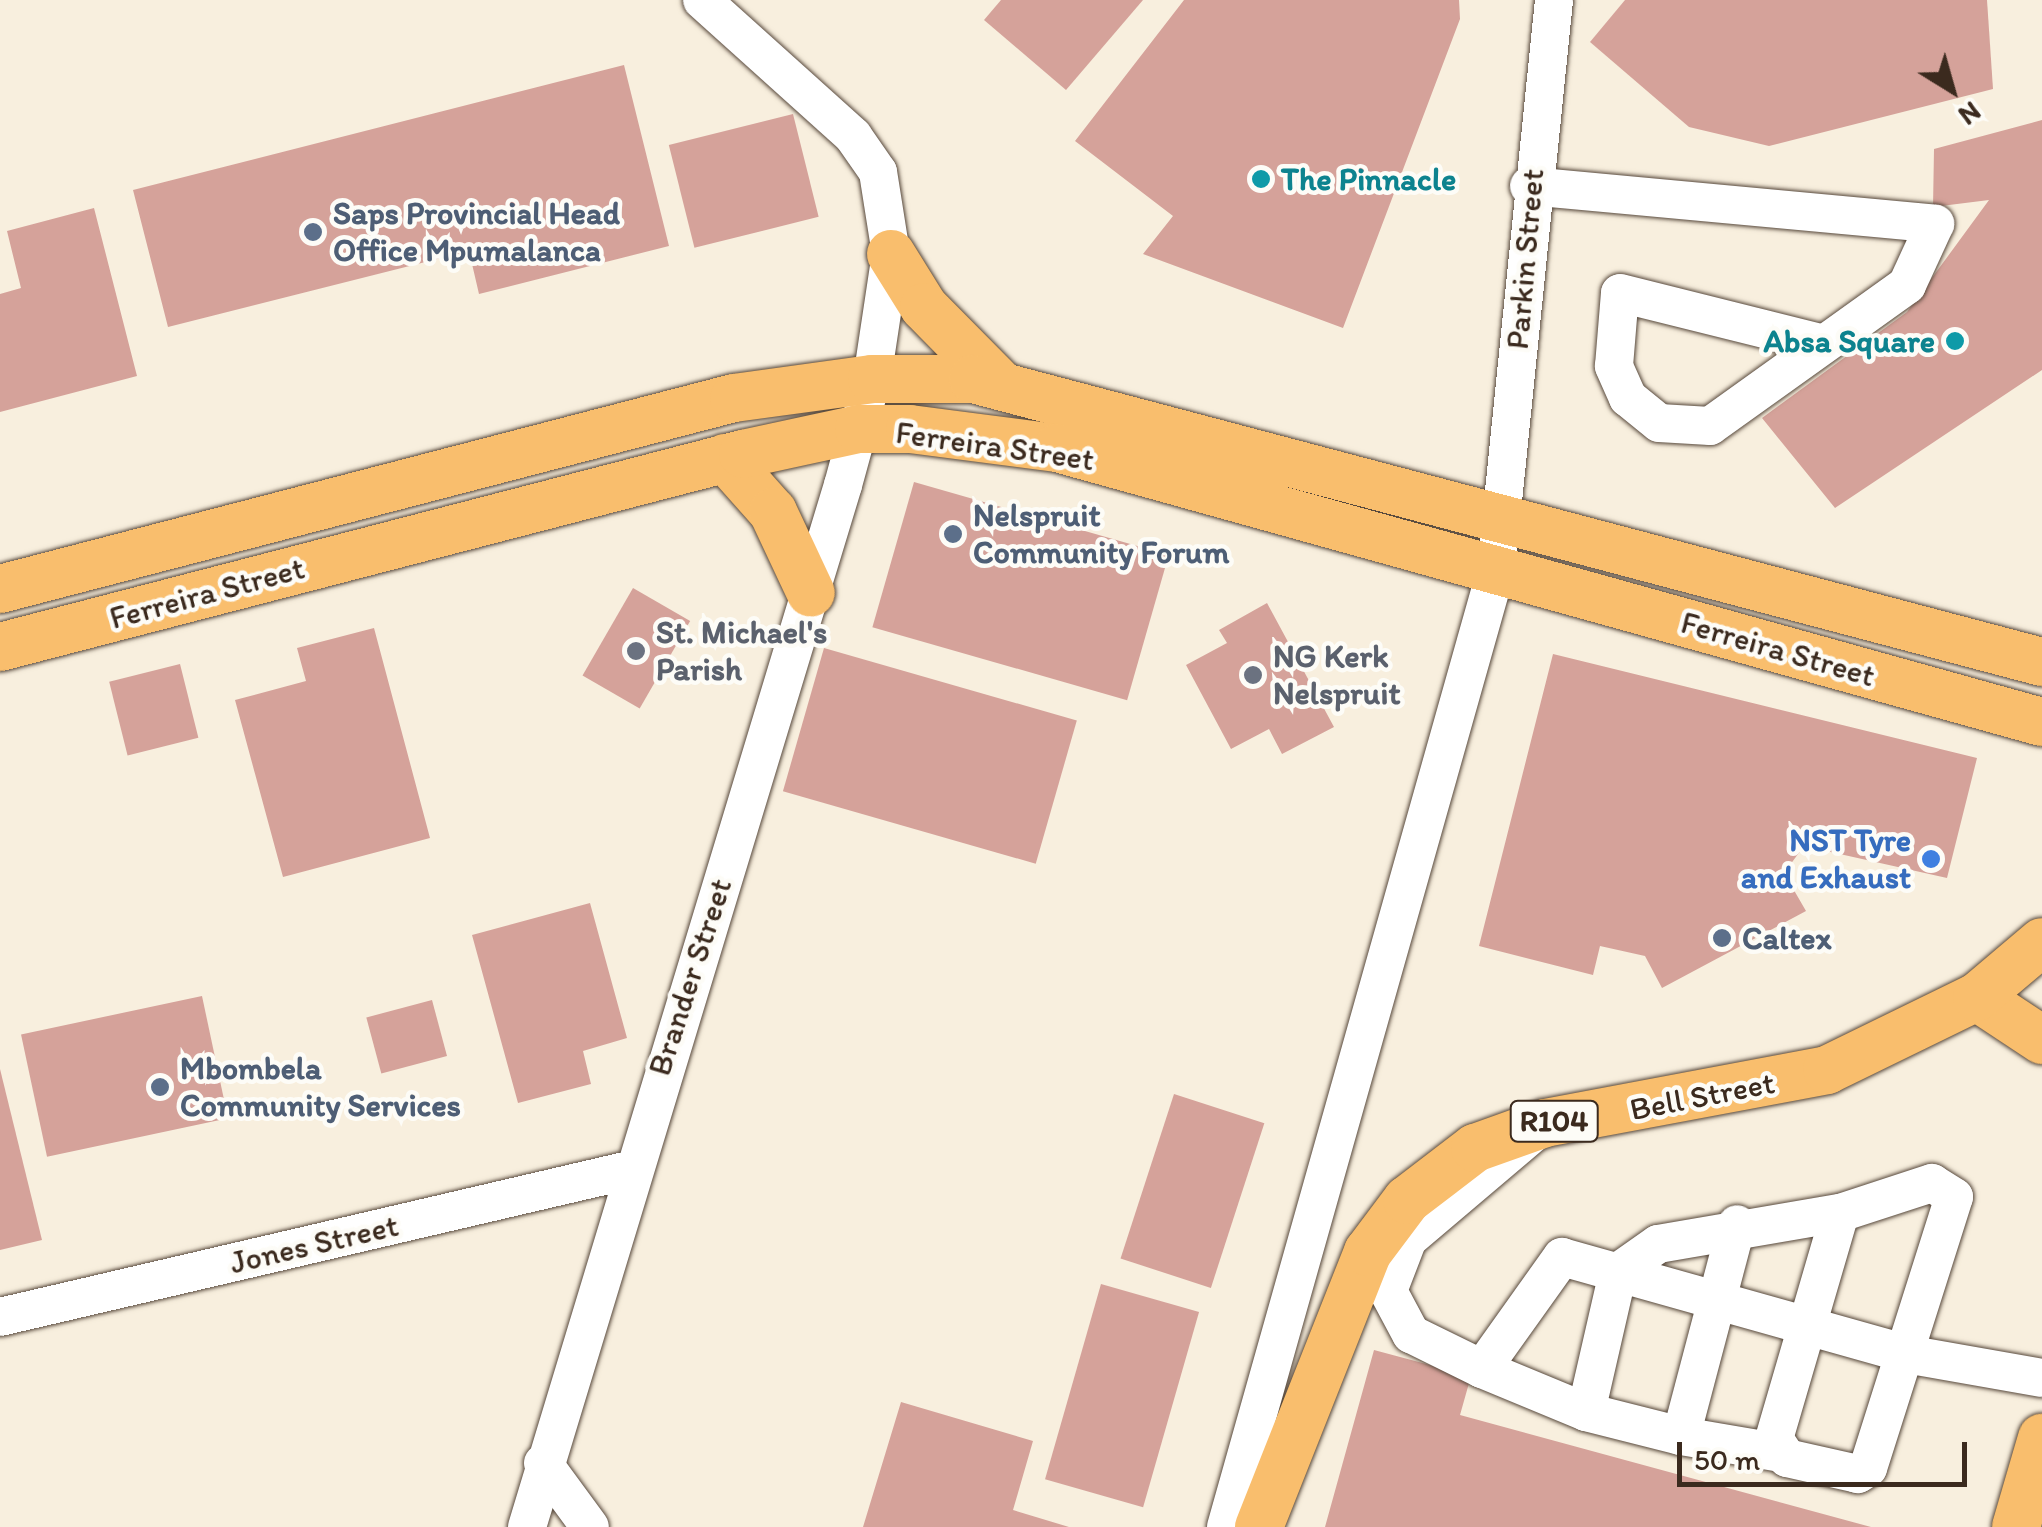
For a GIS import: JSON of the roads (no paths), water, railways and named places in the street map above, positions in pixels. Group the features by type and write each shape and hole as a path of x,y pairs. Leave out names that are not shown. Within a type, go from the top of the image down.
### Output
{"main road":[{"path":"891,254 924,307 999,383"},
{"name":"Ferreira Street","path":"0,589 734,398 872,379 999,383 2042,662"},
{"name":"Ferreira Street","path":"0,647 726,458 859,429 1056,448 2042,722"},
{"path":"726,458 773,512 811,593"},
{"path":"1761,644 1776,593"},
{"name":"Bell Street","path":"1259,1527 1368,1252 1407,1200 1475,1148 1545,1123 1827,1070 1978,998 2042,942"},
{"path":"1978,998 2042,1040"},
{"path":"2016,1527 2042,1438"}],"street":[{"name":"Brander Street","path":"527,1527 629,1170 859,429 872,379 891,254 878,172 853,136 702,0"},
{"name":"Parkin Street","path":"1505,519 1528,186 1554,0"},
{"path":"1528,186 1935,224 1907,284 1820,343 1743,411 1710,426 1658,423 1628,398 1614,366 1620,293 1820,343"},
{"path":"1226,1527 1496,570 1505,519"},
{"path":"1545,1123 1408,1239 1394,1265 1388,1291 1411,1334 1482,1369 1586,1412 1680,1436 1776,1452 1858,1474 1868,1468 1954,1197 1932,1182 1840,1213 1737,1224 1658,1244 1618,1272 1586,1412"},
{"name":"Jones Street","path":"0,1317 629,1170"},
{"path":"1776,1452 1840,1213"},
{"path":"1680,1436 1737,1224"},
{"path":"1482,1369 1562,1257 1906,1354 2042,1378"},
{"path":"544,1463 590,1527"}],"place":[{"name":"The Pinnacle","path":"1261,179"},
{"name":"Saps Provincial Head Office Mpumalanca","path":"313,232"},
{"name":"Absa Square","path":"1955,341"},
{"name":"Nelspruit Community Forum","path":"953,534"},
{"name":"St. Michael's Parish","path":"636,651"},
{"name":"NG Kerk Nelspruit","path":"1253,675"},
{"name":"NST Tyre and Exhaust","path":"1931,859"},
{"name":"Caltex","path":"1722,938"},
{"name":"Mbombela Community Services","path":"160,1087"}]}
